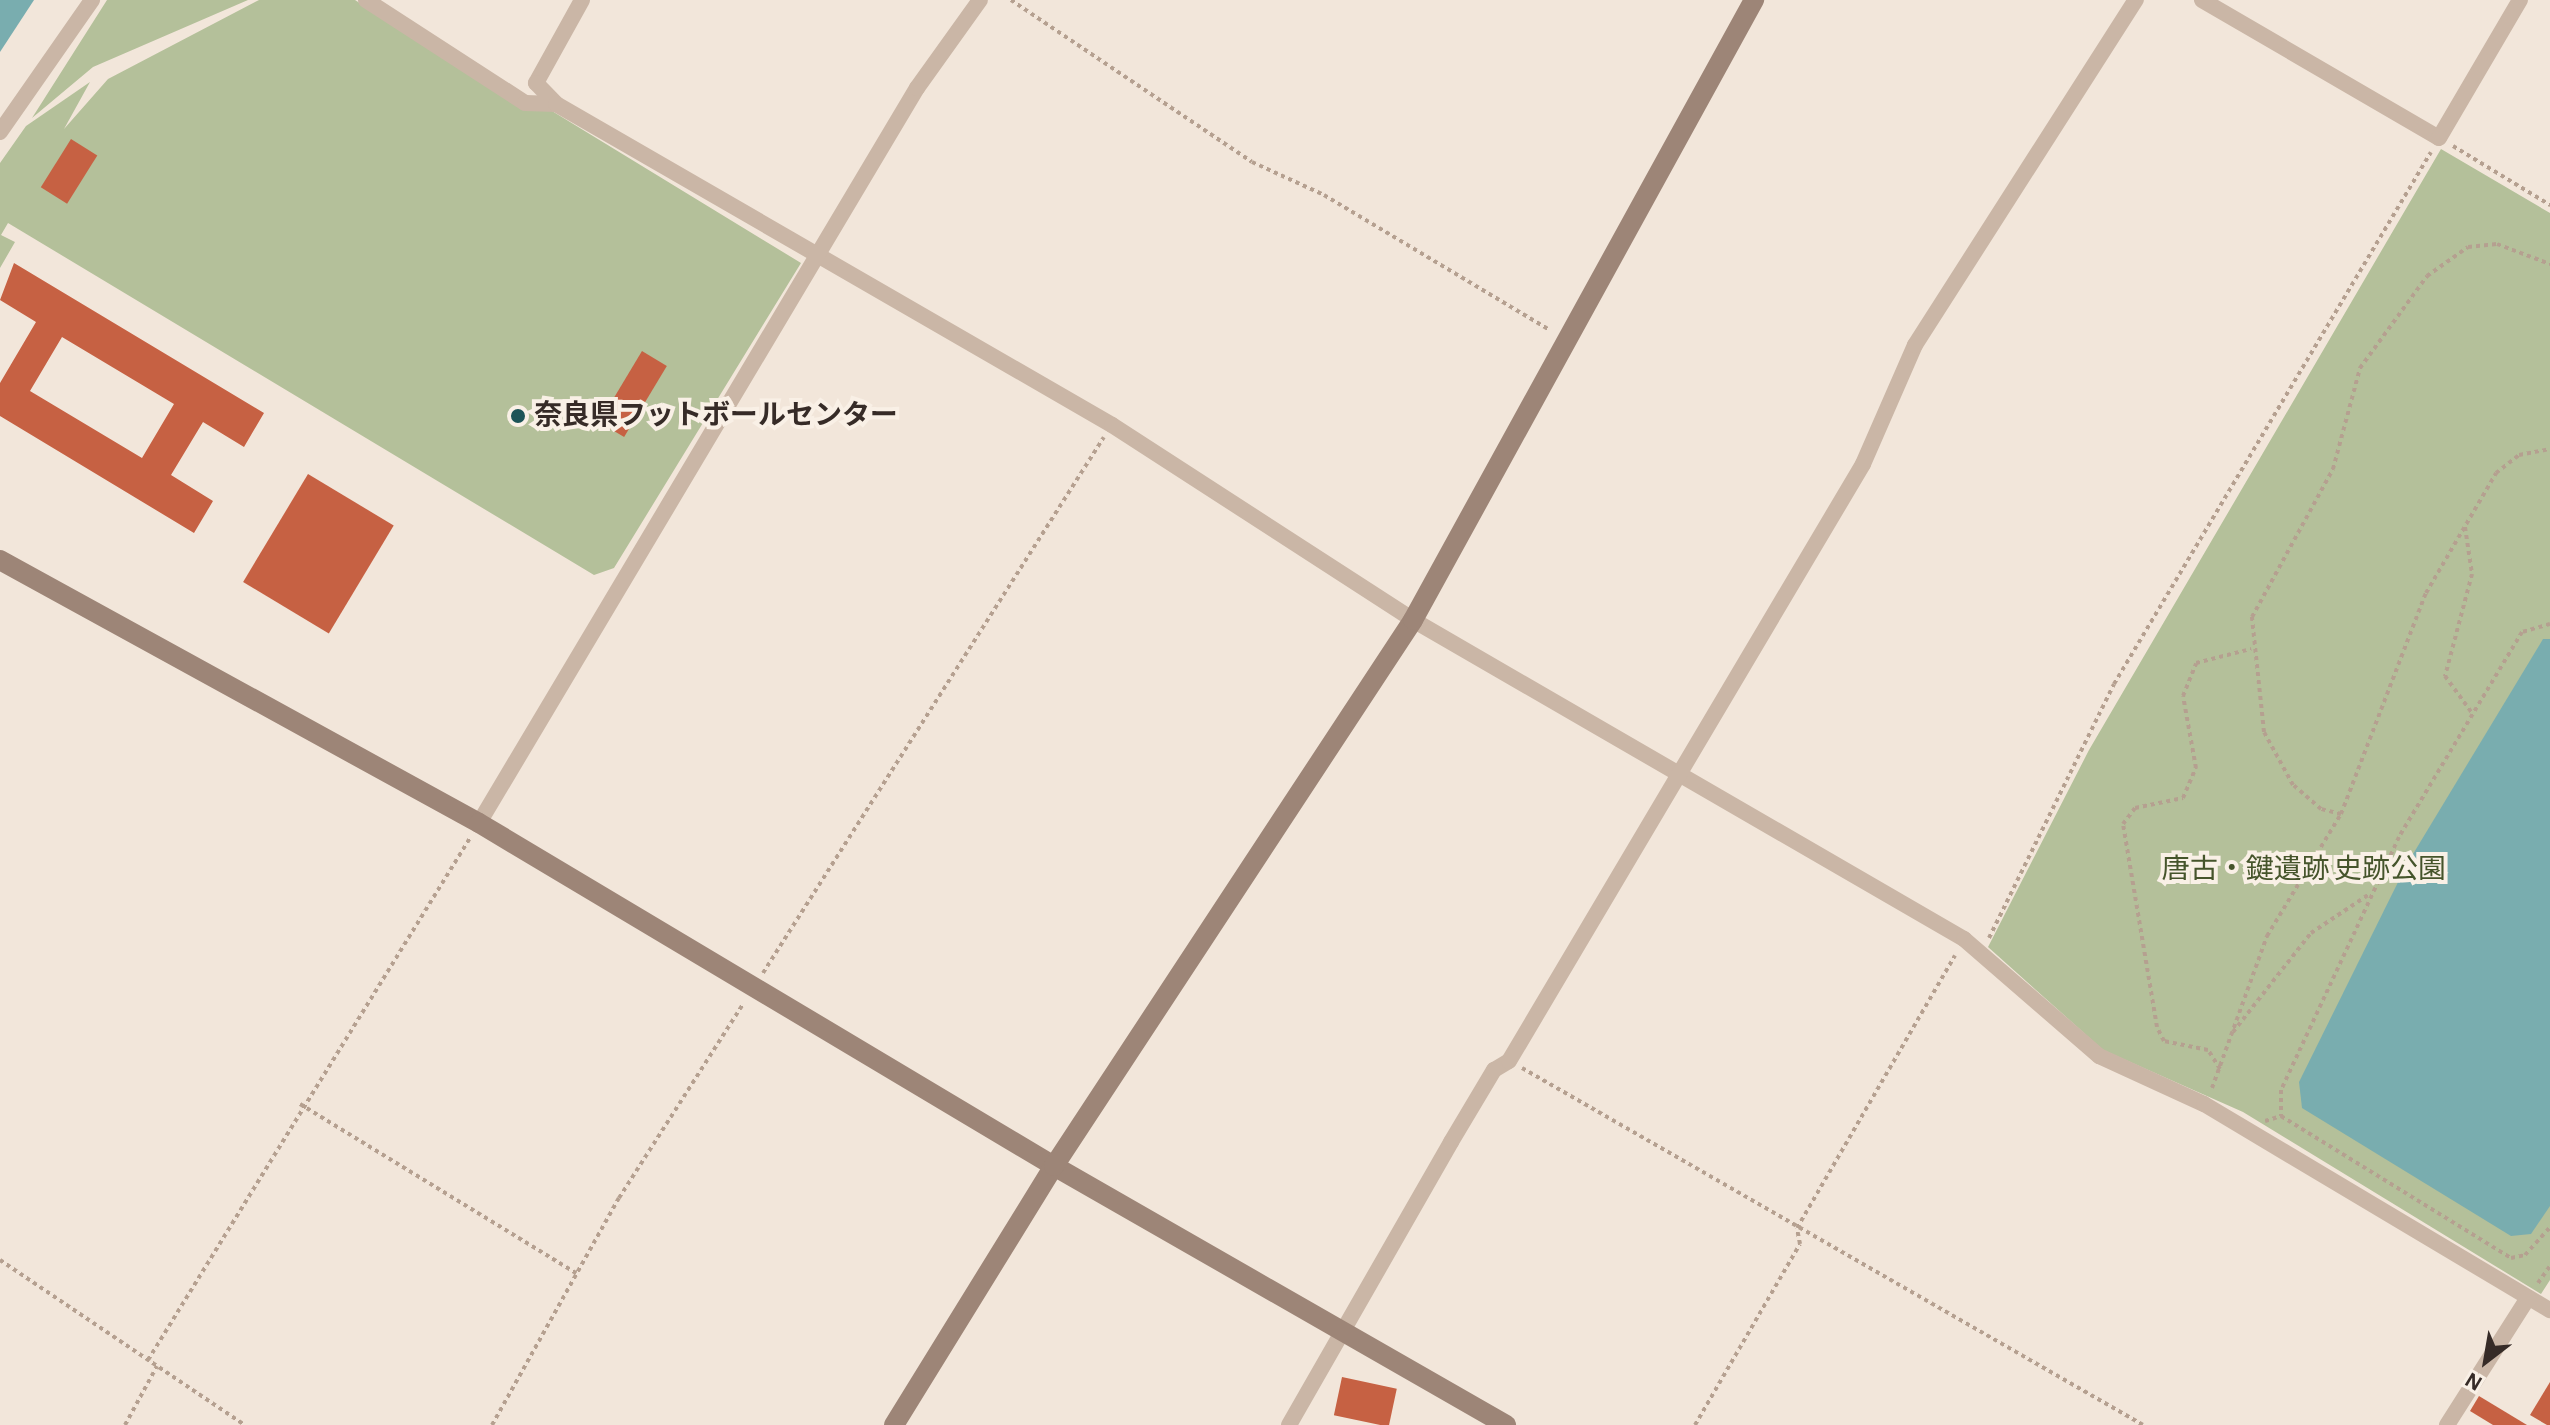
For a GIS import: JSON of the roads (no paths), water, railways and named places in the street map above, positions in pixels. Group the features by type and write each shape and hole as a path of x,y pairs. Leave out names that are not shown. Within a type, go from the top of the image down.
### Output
{"street":[{"path":"0,132 92,0"},
{"path":"366,0 525,103 556,104"},
{"path":"582,0 536,83 556,104 818,259 1112,425 1413,620 1964,939 2099,1056 2204,1104 2550,1310"},
{"path":"479,823 818,259 917,88 980,0"},
{"path":"894,1425 1054,1166 1413,620 1754,0"},
{"path":"1289,1425 1349,1331 1451,1142 1494,1070 1509,1061 1863,464 1915,345 2136,0"},
{"path":"2202,0 2439,138 2520,0"},
{"path":"0,560 479,823 1054,1166 1349,1331 1506,1425"},
{"path":"2447,1425 2528,1298"}],"water":[{"path":"0,0 34,0 0,52"},
{"path":"2543,639 2550,639 2550,1206 2531,1234 2511,1236 2302,1108 2299,1082 2407,864"}],"place":[{"name":"奈良県フットボールセンター","path":"518,416"}],"park label":[{"name":"唐古・鍵遺跡 史跡公園","path":"2304,870"}]}
